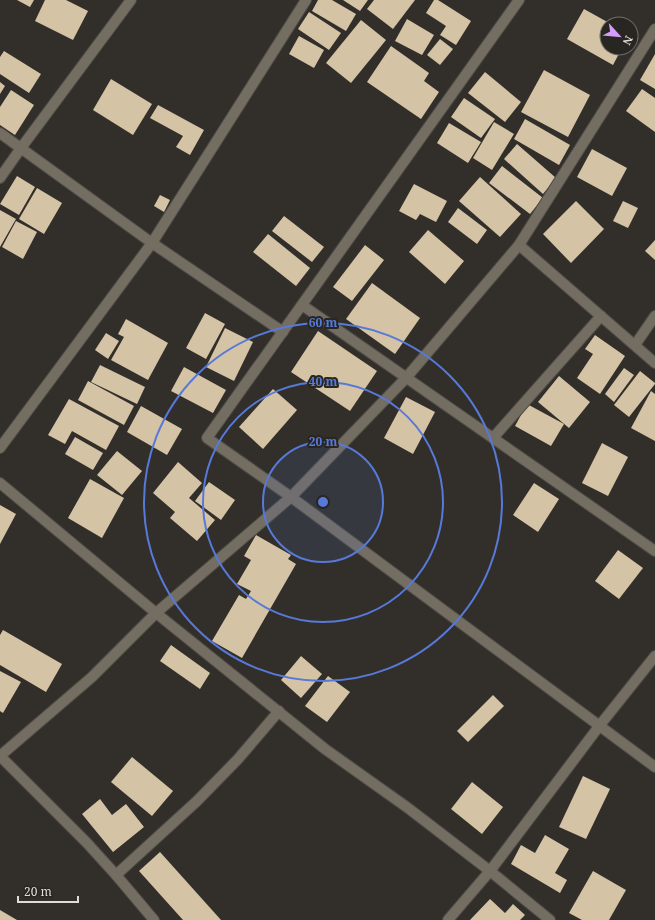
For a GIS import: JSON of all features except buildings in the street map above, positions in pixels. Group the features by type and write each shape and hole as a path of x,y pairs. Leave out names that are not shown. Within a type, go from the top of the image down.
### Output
{"street":[{"path":"0,178 131,0"},
{"path":"0,448 152,242 306,0"},
{"path":"519,0 207,438 291,497 655,766"},
{"path":"154,920 87,843 0,756 92,676 156,613 291,497 406,378 519,245 655,29"},
{"path":"0,133 152,242 283,332"},
{"path":"519,245 655,363"},
{"path":"302,306 655,551"},
{"path":"493,438 601,316"},
{"path":"635,345 655,316"},
{"path":"0,483 156,613 325,749 408,808 490,871 550,920"},
{"path":"448,920 490,871 600,725 655,656"},
{"path":"116,875 197,801 238,759 279,711"}]}
